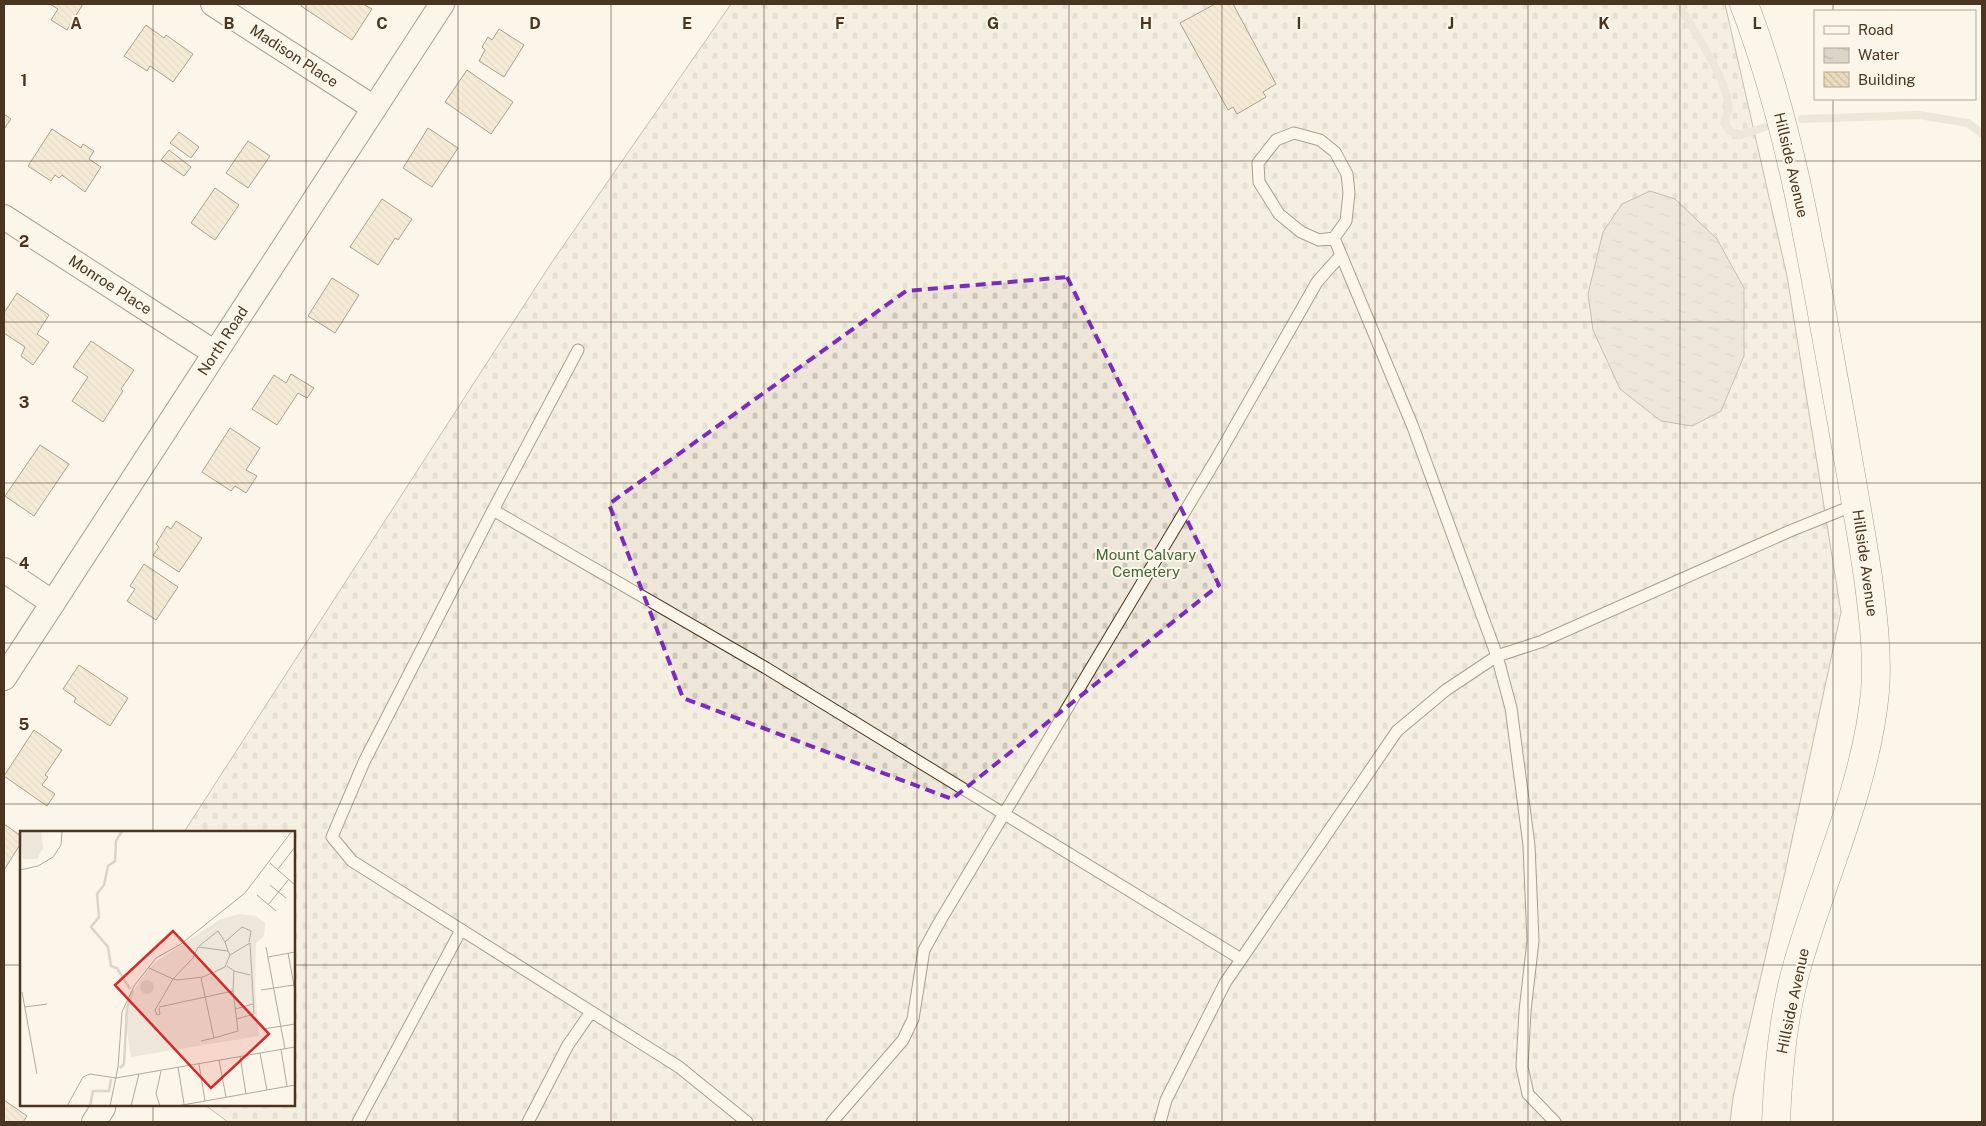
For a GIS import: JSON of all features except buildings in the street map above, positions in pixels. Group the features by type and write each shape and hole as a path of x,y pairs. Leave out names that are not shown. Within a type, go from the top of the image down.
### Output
{"main road":[{"name":"Hillside Avenue","path":"1744,4 1762,51 1799,194 1857,504 1874,626 1875,691 1865,756 1798,965 1786,1021 1778,1080 1776,1122"}],"street":[{"name":"Madison Place","path":"213,4 374,108"},
{"name":"North Road","path":"4,678 442,4"},
{"name":"Monroe Place","path":"4,217 216,353"},
{"path":"4,570 53,602"}],"lane":[{"path":"1294,133 1320,140 1335,152 1347,174 1349,193 1346,221 1334,238 1319,240 1301,232 1279,214 1259,182 1258,163 1276,140 1294,133"},
{"path":"1334,238 1413,427 1497,656 1511,708 1530,845 1533,941 1525,1011 1522,1067 1528,1094 1555,1122"},
{"path":"832,1122 904,1040 915,1010 924,950 1218,456 1317,282 1341,254"},
{"path":"578,350 493,510 364,762 332,837 352,861 679,1067 747,1122"},
{"path":"1160,1122 1166,1100 1225,983 1397,731 1446,690 1497,656 1540,642 1790,531 1857,504"},
{"path":"493,510 766,668 1003,816 1241,959"},
{"path":"358,1122 461,930"},
{"path":"528,1122 568,1045 591,1012"}],"highlighted area":[{"path":"1067,277 1219,585 952,799 683,698 609,504 906,291"}],"green space":[{"name":"Mount Calvary Cemetery","path":"731,4 1725,4 1787,276 1841,612 1785,872 1733,1097 1730,1122 228,1122 206,1106 295,1106 295,831 185,831 552,262"}],"water":[{"path":"1650,191 1675,199 1717,239 1744,288 1744,356 1721,411 1692,426 1661,421 1620,389 1593,330 1588,294 1603,232 1622,204"}],"waterway":[{"path":"1678,4 1710,57 1724,88 1728,101 1728,112 1724,123 1730,131 1741,135 1765,127"},
{"path":"1802,119 1919,115 1968,123 1982,134"}]}
